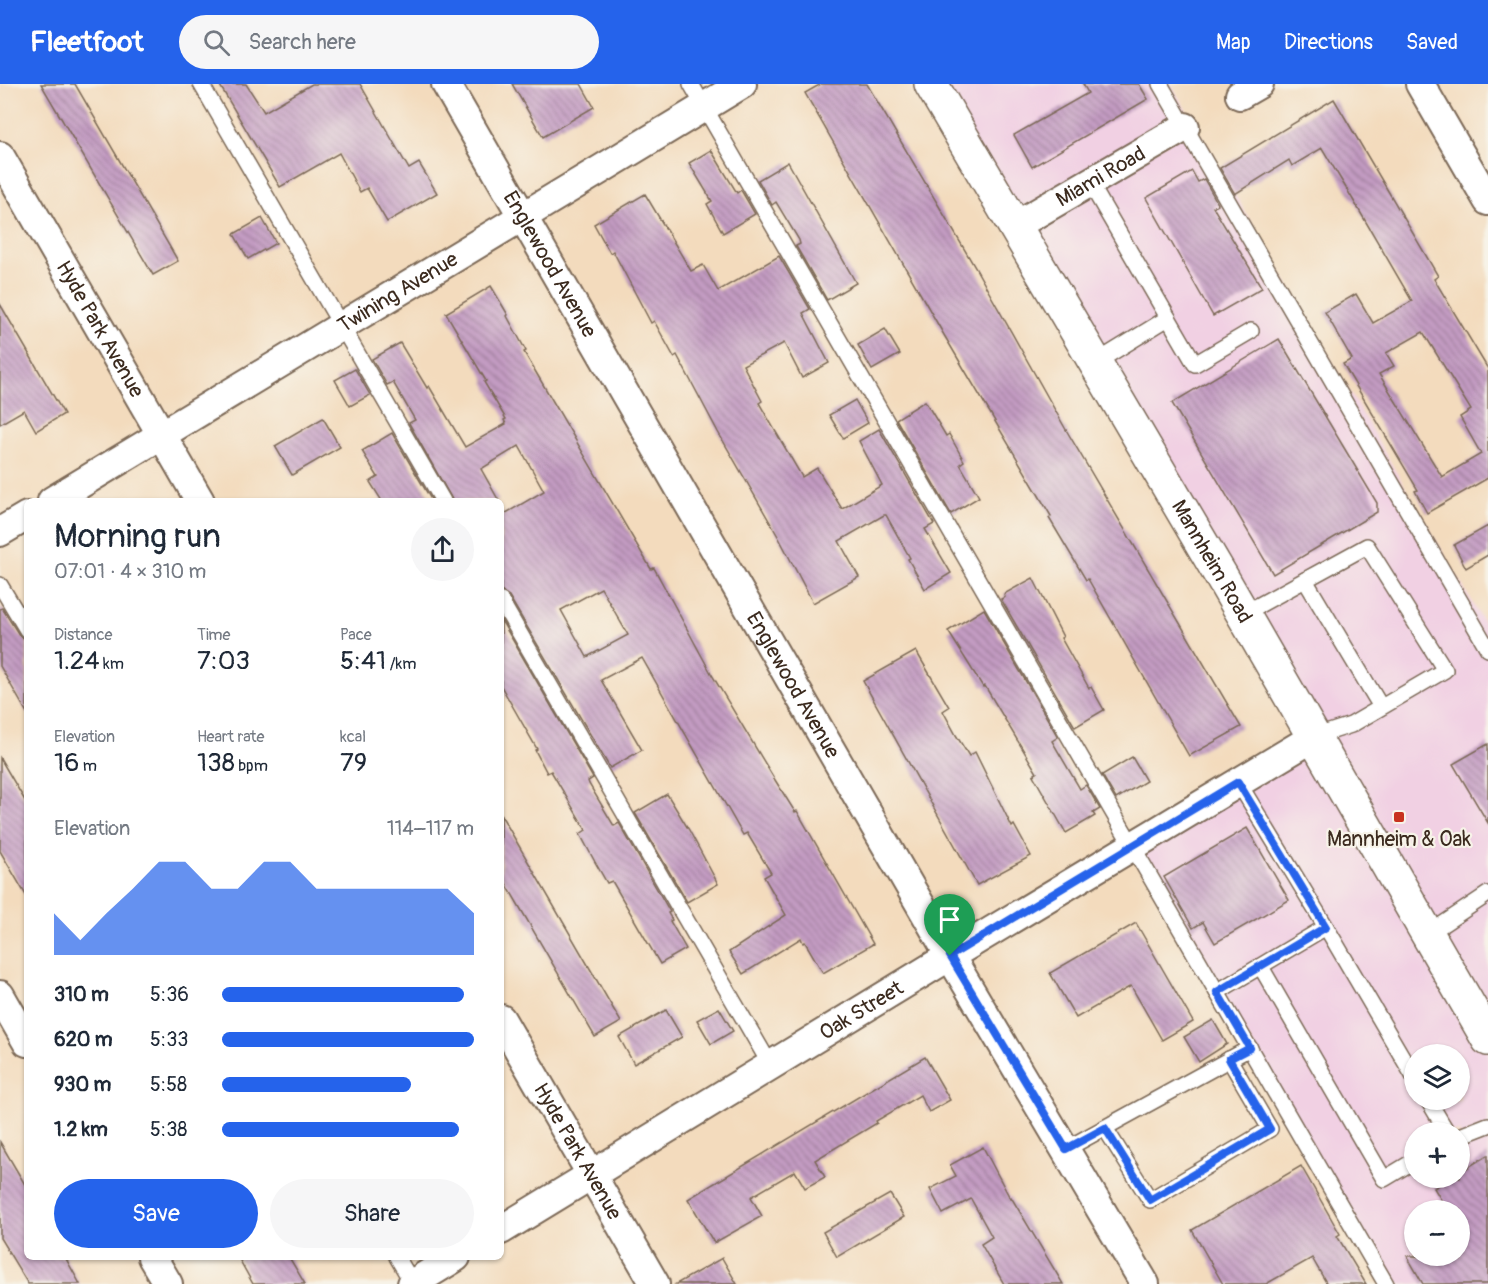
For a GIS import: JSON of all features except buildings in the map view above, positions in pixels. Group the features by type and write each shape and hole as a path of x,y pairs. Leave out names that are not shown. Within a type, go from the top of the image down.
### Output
{"main road":[{"name":"Mannheim Road","path":"931,84 1243,614 1488,1039"}],"street":[{"name":"Englewood Avenue","path":"446,84 950,956 1145,1284"},
{"name":"Twining Avenue","path":"57,498 522,216 697,95 742,84"},
{"path":"1420,84 1488,201"},
{"name":"Miami Road","path":"1015,226 1185,127"},
{"name":"Hyde Park Avenue","path":"0,156 198,498"},
{"path":"0,532 24,518"},
{"name":"Oak Street","path":"504,1228 1314,737"},
{"path":"0,995 24,1037"},
{"name":"Hyde Park Avenue","path":"504,1024 655,1284"},
{"path":"154,1260 168,1284"},
{"path":"412,1284 451,1260"}],"lane":[{"path":"201,84 441,498"},
{"path":"1160,84 1488,649"},
{"path":"697,95 1386,1284"},
{"path":"1090,183 1194,363 1251,331"},
{"path":"1095,363 1168,318"},
{"path":"1243,614 1367,546 1445,668 1351,725 1314,737"},
{"path":"1305,580 1381,708"},
{"path":"0,585 24,625"},
{"path":"504,606 771,1066"},
{"path":"1238,782 1404,1060"},
{"path":"1428,934 1488,894"},
{"path":"1217,992 1326,927"},
{"path":"1261,967 1384,1179 1404,1167"},
{"path":"1066,1149 1250,1048"},
{"path":"1105,1128 1150,1200 1270,1129 1229,1059"},
{"path":"1470,1132 1488,1125"},
{"path":"399,1260 412,1284"}],"shaded area":[{"path":"939,84 1171,84 1191,119 1016,220"},
{"path":"1195,126 1488,630 1488,1035 1023,230"},
{"path":"1317,749 1488,1050 1488,1284 1391,1284 1141,852"}],"place":[{"name":"Mannheim & Oak","path":"1399,817"}],"route":[{"path":"1238,782 1326,927 1217,992 1250,1048 1229,1059 1270,1129 1150,1200 1105,1128 1066,1149 950,956 1238,782"}]}
